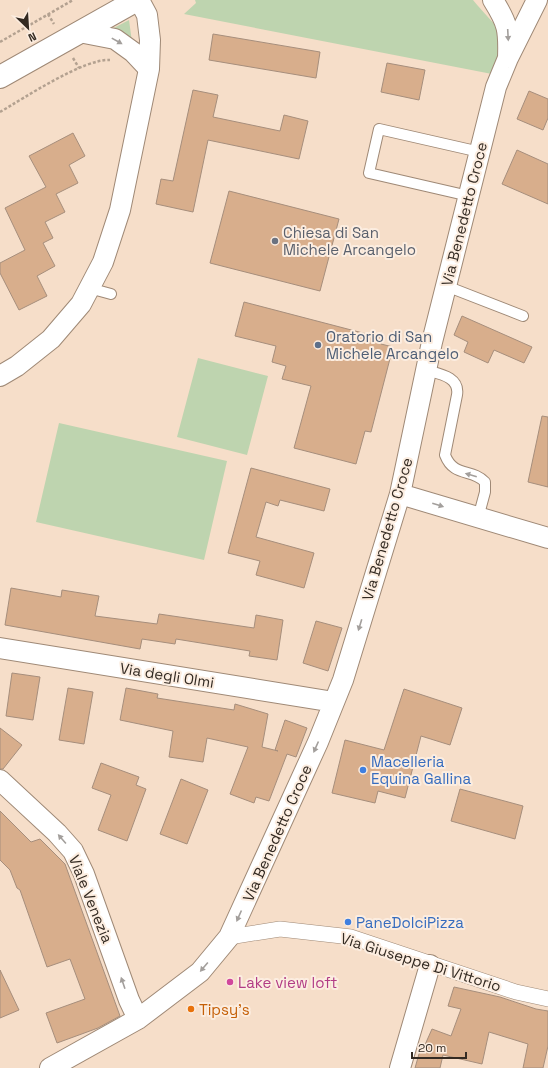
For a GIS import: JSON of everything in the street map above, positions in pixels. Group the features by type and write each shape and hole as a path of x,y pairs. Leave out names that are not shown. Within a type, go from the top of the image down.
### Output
{"street":[{"path":"0,77 138,0 147,15 150,40 149,69 120,210 102,262 80,304 51,339 16,366 0,376"},
{"name":"Via Benedetto Croce","path":"493,0 505,20 508,32 508,58"},
{"name":"Via Benedetto Croce","path":"230,937 318,742 343,680 400,494 426,370 496,87 508,58 537,0"},
{"path":"79,32 115,38 133,52 149,69"},
{"path":"400,494 548,538"},
{"name":"Via degli Olmi","path":"0,648 334,702"},
{"name":"Viale Venezia","path":"0,780 58,833 73,851 84,874 129,1000 138,1019"},
{"name":"Via Giuseppe Di Vittorio","path":"230,937 280,929 351,937 430,965 516,992 548,999"},
{"path":"50,1068 138,1019 200,972 230,937"},
{"path":"400,1068 430,965"}],"lane":[{"path":"469,196 369,173 379,129 480,152"},
{"path":"446,286 523,316"},
{"path":"89,288 111,294"},
{"path":"426,370 442,374 452,380 457,386 458,395 445,456 448,462 457,471 476,476 485,482 485,492 478,518"}],"path":[{"path":"0,42 73,0"},
{"path":"0,112 84,65 103,59 117,61"}],"green space":[{"path":"195,0 473,0 496,26 501,39 500,47 492,74 184,14 196,3"},
{"path":"129,20 132,42 110,30"},
{"path":"198,358 268,376 247,455 177,437"},
{"path":"59,423 227,461 204,560 36,522"}],"building":[{"path":"213,34 320,52 316,78 209,60"},
{"path":"387,63 425,70 419,100 381,92"},
{"path":"193,90 218,95 213,117 280,131 284,115 308,121 299,159 208,140 193,212 156,204 161,179 173,181"},
{"path":"529,91 548,99 548,118 543,130 517,119"},
{"path":"73,133 85,156 69,165 78,183 56,194 65,212 45,222 53,238 43,243 55,266 37,276 47,296 19,310 0,273 0,263 25,250 5,208 46,187 29,156"},
{"path":"517,150 548,164 548,204 502,184"},
{"name":"Chiesa di San Michele Arcangelo","path":"229,191 339,219 320,291 210,263"},
{"path":"244,302 382,338 381,344 393,347 371,432 365,431 356,464 294,448 311,386 282,379 286,366 272,362 276,346 235,336"},
{"path":"462,316 532,347 524,363 494,350 488,363 464,352 468,342 454,335"},
{"path":"542,416 548,417 548,487 528,482"},
{"path":"251,468 330,489 324,511 280,500 278,506 266,502 256,537 314,553 304,588 256,575 260,561 228,553"},
{"path":"11,588 61,597 62,590 99,596 95,616 157,624 159,614 254,628 256,615 283,620 277,660 249,656 250,651 176,639 175,644 142,639 140,649 5,625"},
{"path":"316,621 342,628 328,671 303,663"},
{"path":"12,673 40,677 33,720 6,716"},
{"path":"68,688 93,692 84,744 59,740"},
{"path":"126,688 158,694 157,698 234,710 235,704 268,714 262,747 278,751 275,750 285,720 307,728 296,757 287,754 269,801 256,797 254,803 230,794 248,747 207,738 203,762 169,757 173,731 120,720"},
{"path":"404,689 462,708 450,745 421,736 405,798 378,791 375,803 332,793 345,740 384,750"},
{"path":"0,728 22,745 3,769 0,769"},
{"path":"101,763 139,777 136,785 146,789 127,841 98,830 111,795 92,788"},
{"path":"181,779 208,790 187,844 160,834"},
{"path":"460,789 523,806 515,839 451,821"},
{"path":"0,811 31,842 40,839 65,864 120,1016 98,1028 57,1043 46,1013 85,999 70,959 47,967 20,890 17,888 10,870 0,860"},
{"path":"0,970 19,1010 0,1018"},
{"path":"454,987 500,997 536,1009 548,1011 548,1046 543,1068 523,1068 528,1044 489,1032 482,1064 443,1055 440,1068 415,1068 421,1047 424,1047 432,1029 451,1036 461,1009 448,1006"}],"place":[{"name":"Chiesa di San Michele Arcangelo","path":"275,241"},
{"name":"Oratorio di San Michele Arcangelo","path":"318,345"},
{"name":"Macelleria Equina Gallina","path":"363,770"},
{"name":"PaneDolciPizza","path":"348,922"},
{"name":"Lake view loft","path":"230,982"},
{"name":"Tipsy's","path":"191,1009"}]}
